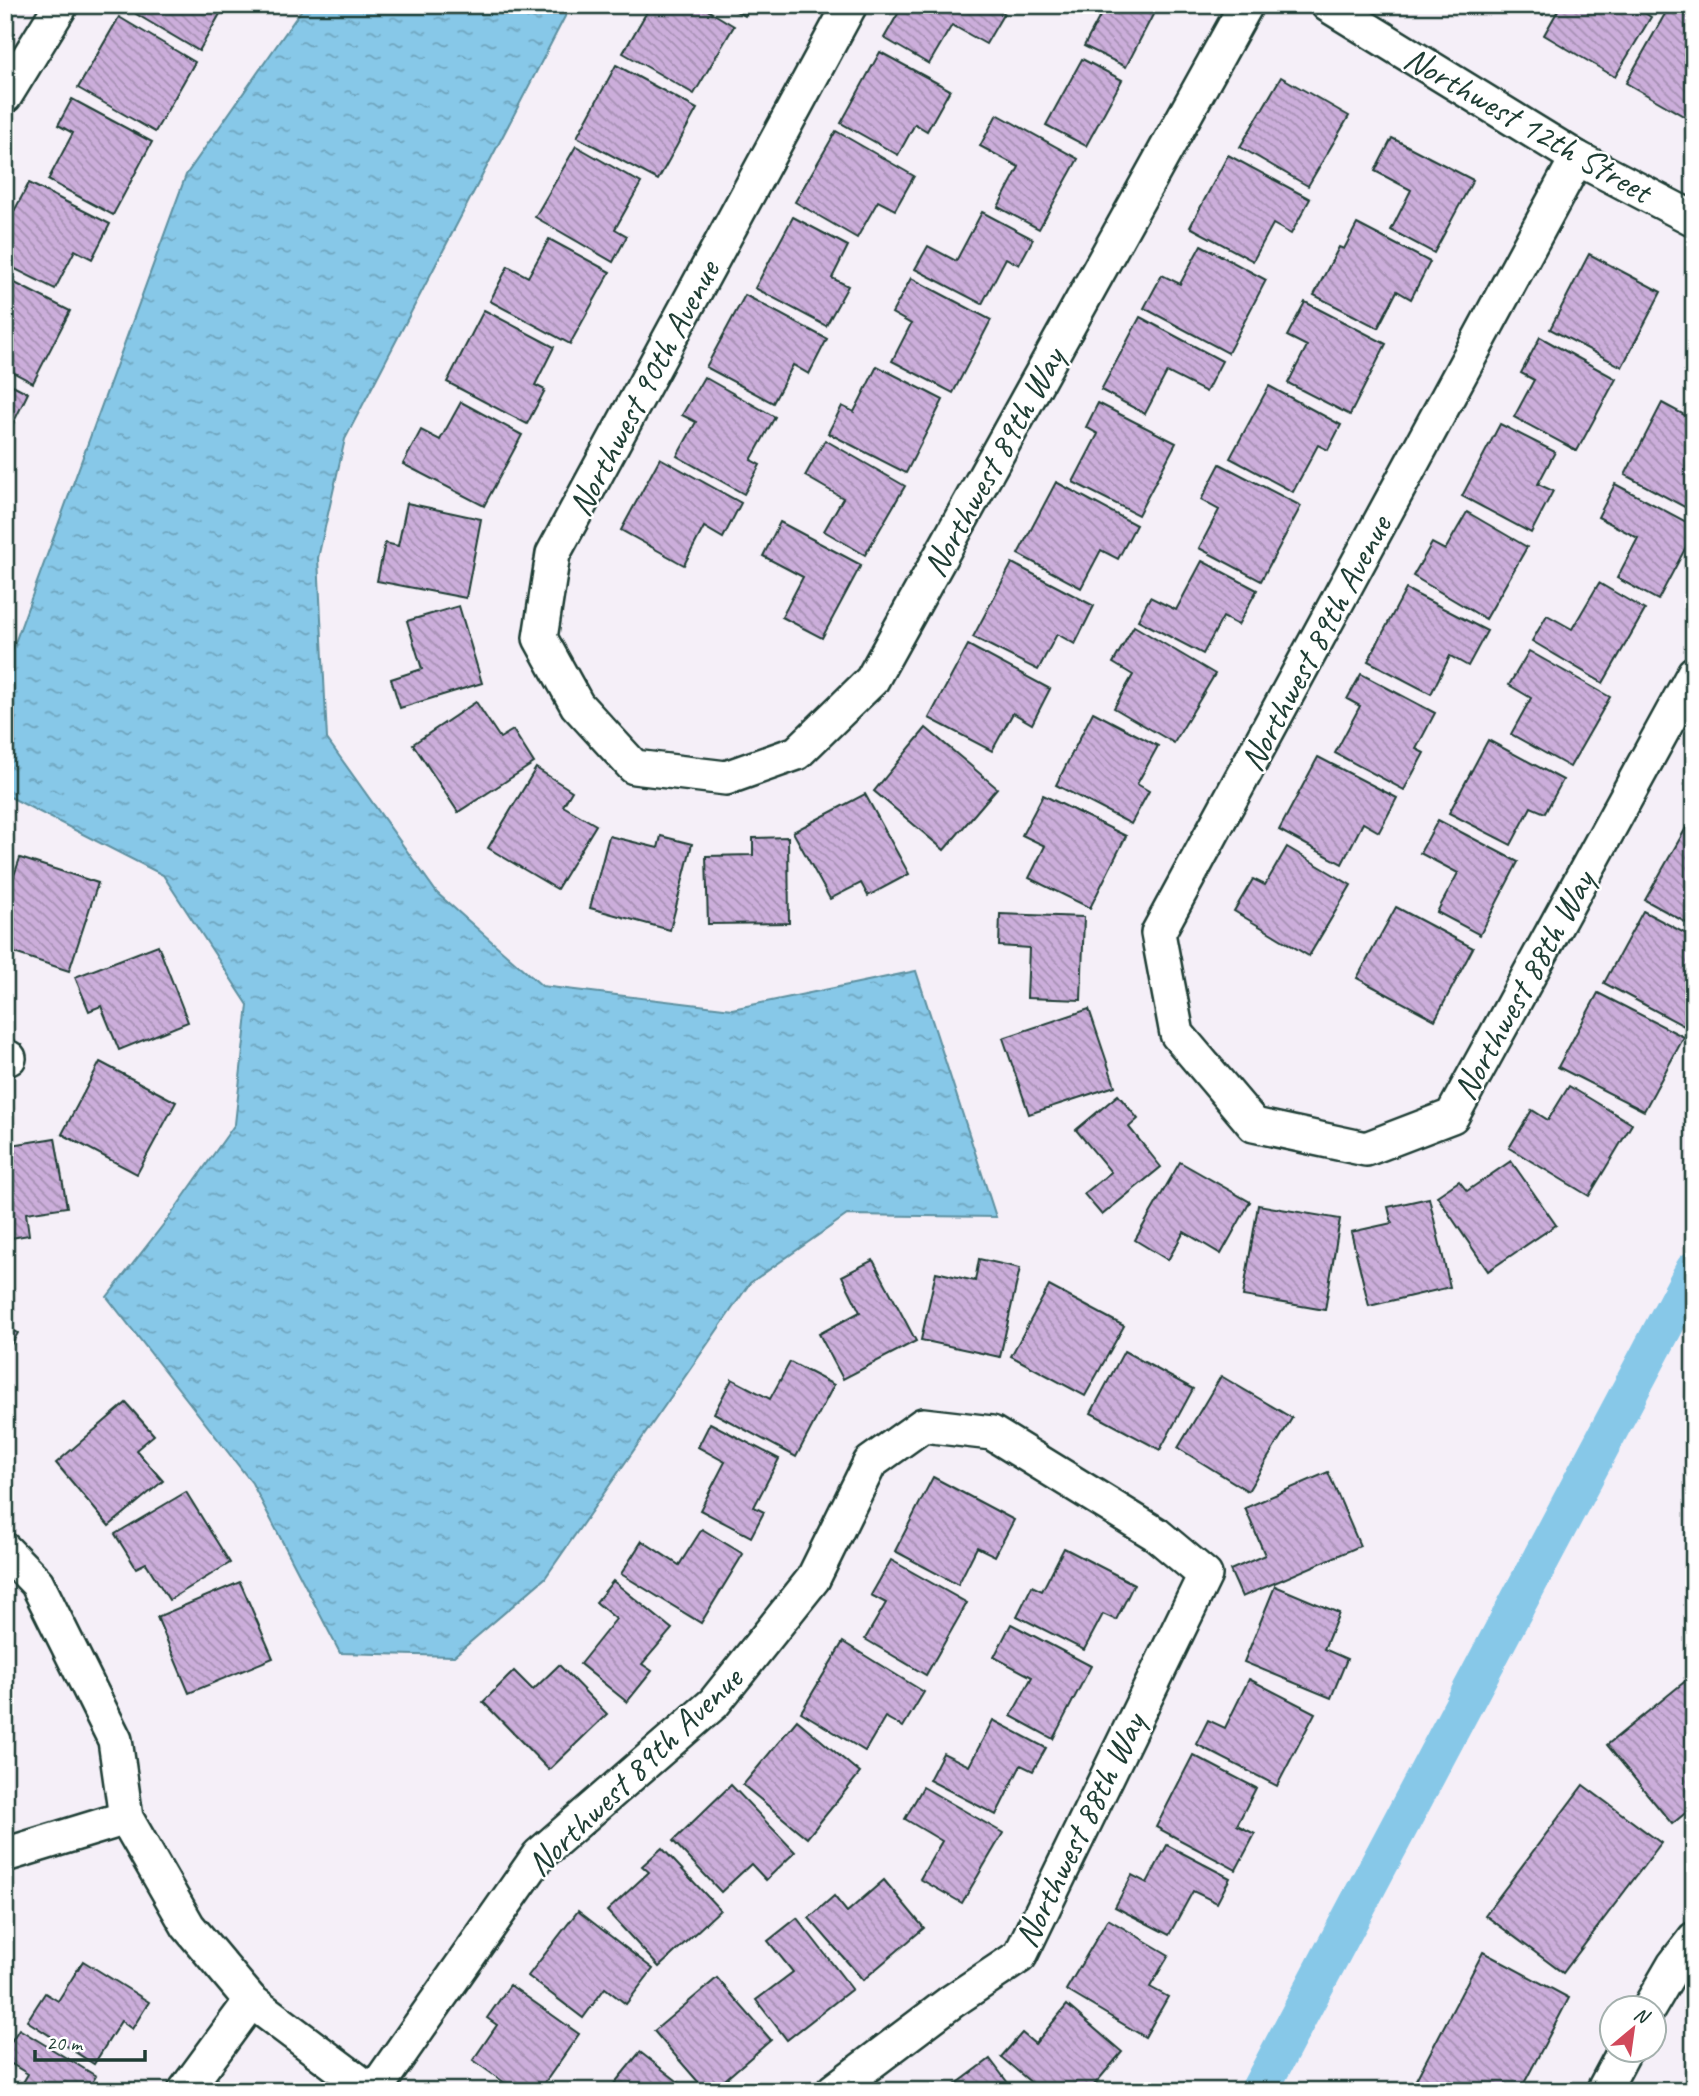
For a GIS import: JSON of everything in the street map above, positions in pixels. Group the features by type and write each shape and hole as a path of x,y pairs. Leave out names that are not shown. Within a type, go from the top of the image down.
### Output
{"street":[{"path":"5,96 61,5"},
{"name":"Northwest 90th Avenue","path":"634,767 577,705 540,638 553,554 850,5"},
{"name":"Northwest 89th Way","path":"634,767 726,778 797,753 872,680 1246,5"},
{"name":"Northwest 12th Street","path":"1328,5 1577,158 1694,219"},
{"name":"Northwest 89th Avenue","path":"1254,1125 1177,1034 1158,933 1577,158"},
{"name":"Northwest 88th Way","path":"1254,1125 1366,1149 1452,1116 1694,673"},
{"name":"Northwest 89th Avenue","path":"372,2091 539,1854 714,1703 813,1579 870,1464 923,1425 992,1433 1156,1534 1205,1575"},
{"path":"5,1550 37,1583 115,1740 126,1818 188,1926 251,2001 372,2091"},
{"name":"Northwest 88th Way","path":"833,2091 951,2002 1020,1956 1205,1575"},
{"path":"5,1855 126,1818"},
{"path":"1657,1994 1674,1965 1694,1939"},
{"path":"185,2091 251,2001"},
{"path":"1602,2091 1617,2064"}],"water":[{"path":"305,5 571,5 345,439 318,558 327,739 437,893 542,986 732,1009 916,971 996,1217 847,1215 750,1283 545,1578 454,1656 340,1653 252,1483 107,1297 170,1216 235,1124 248,1005 163,875 10,797 5,790 5,670 186,175"}],"building":[{"path":"141,5 225,5 199,51 136,14"},
{"path":"651,5 699,5 734,26 694,94 623,53"},
{"path":"725,5 751,5 745,16"},
{"path":"903,5 990,5 1004,13 986,44 952,25 929,64 884,38"},
{"path":"1106,5 1158,5 1126,67 1084,46"},
{"path":"1526,5 1549,5 1543,15"},
{"path":"1561,5 1632,5 1651,17 1615,77 1544,35"},
{"path":"1670,5 1677,5 1694,15 1694,122 1626,83"},
{"path":"119,17 195,62 155,132 78,88"},
{"path":"880,52 950,90 927,131 915,124 898,155 841,123"},
{"path":"1082,59 1122,80 1086,146 1046,125"},
{"path":"616,65 697,109 658,180 577,137"},
{"path":"1281,77 1349,116 1308,186 1240,147"},
{"path":"72,99 152,142 113,215 48,180 73,133 58,125"},
{"path":"997,114 1078,159 1039,229 998,207 1019,167 980,146"},
{"path":"836,131 914,176 895,210 878,201 857,238 795,202"},
{"path":"1392,138 1473,180 1434,253 1391,230 1411,190 1375,171"},
{"path":"576,146 641,183 615,229 627,236 613,262 535,217"},
{"path":"1228,155 1310,199 1291,234 1273,224 1253,261 1190,227"},
{"path":"29,183 110,224 92,259 75,250 55,289 5,264 5,228"},
{"path":"982,212 1033,239 1019,265 1006,258 982,304 915,269 928,246 956,261"},
{"path":"793,217 848,246 832,278 848,286 826,326 755,288"},
{"path":"1357,224 1430,262 1411,299 1397,291 1378,328 1314,295 1339,247 1344,249"},
{"path":"549,239 610,272 570,344 490,301 508,266 528,277"},
{"path":"1201,245 1266,280 1228,353 1144,308 1162,275 1180,284"},
{"path":"1589,254 1661,292 1622,367 1550,329"},
{"path":"5,278 70,311 33,383 5,368"},
{"path":"911,278 991,320 953,393 892,361 911,324 892,313"},
{"path":"745,295 827,339 809,374 793,365 773,403 706,367"},
{"path":"1305,302 1386,344 1350,415 1288,383 1307,346 1287,336"},
{"path":"484,310 554,347 535,385 545,390 527,424 447,382"},
{"path":"1140,317 1222,361 1206,392 1167,372 1145,414 1101,390"},
{"path":"1694,334 1694,352 1687,348"},
{"path":"1540,337 1616,379 1577,451 1514,417 1534,380 1521,373"},
{"path":"877,366 943,400 906,473 828,433 842,406 854,412"},
{"path":"704,377 775,417 751,460 760,465 744,494 677,456 696,422 682,415"},
{"path":"5,381 28,393 5,440"},
{"path":"1269,386 1341,425 1328,450 1318,445 1293,492 1230,458"},
{"path":"461,402 522,435 484,506 403,464 421,430 440,440"},
{"path":"1098,403 1176,443 1138,515 1073,482 1098,434 1086,427"},
{"path":"1662,403 1694,420 1694,502 1690,510 1625,475"},
{"path":"1500,424 1555,452 1538,484 1553,491 1531,533 1462,496"},
{"path":"825,440 905,486 865,555 824,531 843,498 805,476"},
{"path":"660,458 741,503 723,538 704,527 684,565 621,530"},
{"path":"1220,464 1301,506 1261,581 1199,548 1219,510 1201,500"},
{"path":"1056,482 1136,525 1118,559 1101,550 1081,588 1018,554"},
{"path":"1615,484 1694,526 1694,532 1658,600 1617,578 1638,538 1598,517"},
{"path":"407,503 481,519 466,598 377,581 385,543 398,546"},
{"path":"1467,512 1527,547 1486,619 1413,576 1432,543 1445,550"},
{"path":"780,522 861,565 822,638 782,617 803,577 763,556"},
{"path":"1202,561 1257,590 1238,625 1223,617 1203,654 1138,620 1150,597 1176,610"},
{"path":"1012,563 1094,606 1075,644 1057,634 1038,670 973,637"},
{"path":"1599,583 1645,610 1603,683 1532,641 1547,615 1572,629"},
{"path":"1406,589 1487,631 1468,666 1450,656 1431,694 1368,661"},
{"path":"459,606 482,683 400,708 391,679 422,669 407,621"},
{"path":"1134,626 1215,674 1174,743 1114,708 1133,675 1113,663"},
{"path":"968,645 1050,689 1032,724 1013,713 992,751 929,718"},
{"path":"1529,651 1610,697 1570,767 1511,734 1531,698 1509,685"},
{"path":"1361,674 1435,713 1416,749 1424,753 1404,790 1335,753 1360,706 1347,699"},
{"path":"476,702 500,738 513,730 534,763 458,812 413,744"},
{"path":"1093,712 1158,746 1137,784 1149,791 1131,824 1056,785"},
{"path":"926,728 997,788 944,850 874,791"},
{"path":"1488,740 1563,780 1545,813 1531,807 1511,845 1449,813"},
{"path":"1318,757 1397,798 1379,832 1363,823 1342,864 1279,830"},
{"path":"536,768 572,791 563,806 596,825 557,889 488,848"},
{"path":"865,794 909,874 868,896 861,883 830,899 793,832"},
{"path":"1043,795 1126,836 1090,908 1029,878 1045,846 1022,835"},
{"path":"1438,820 1518,862 1480,935 1437,912 1458,873 1420,853"},
{"path":"1686,828 1694,833 1694,927 1645,900"},
{"path":"609,836 658,848 661,836 692,844 670,930 590,908"},
{"path":"788,837 789,923 708,924 706,856 753,855 753,838"},
{"path":"1287,847 1351,885 1309,956 1234,911 1253,879 1265,885"},
{"path":"20,858 98,883 69,971 5,950 5,902"},
{"path":"1396,907 1473,948 1435,1020 1357,978"},
{"path":"1643,911 1694,938 1694,1009 1684,1026 1604,983"},
{"path":"1000,914 1084,917 1081,1000 1027,998 1029,948 999,946"},
{"path":"158,945 188,1022 119,1050 101,1006 89,1011 75,977"},
{"path":"1598,993 1684,1037 1644,1111 1558,1067"},
{"path":"1089,1009 1115,1086 1029,1114 1003,1038"},
{"path":"100,1062 176,1102 137,1174 62,1134"},
{"path":"1569,1086 1632,1124 1589,1196 1509,1148 1532,1110 1548,1120"},
{"path":"1118,1095 1138,1119 1129,1127 1161,1167 1102,1215 1084,1194 1111,1172 1076,1130"},
{"path":"55,1138 67,1207 26,1213 29,1235 5,1239 5,1146"},
{"path":"1511,1161 1556,1225 1488,1271 1437,1196 1459,1181 1467,1191"},
{"path":"1180,1162 1250,1202 1221,1254 1184,1232 1168,1260 1135,1240"},
{"path":"1429,1198 1450,1287 1369,1306 1351,1232 1392,1223 1388,1207"},
{"path":"1258,1205 1340,1219 1325,1310 1243,1296"},
{"path":"979,1259 1020,1268 1000,1357 921,1340 936,1272 975,1281"},
{"path":"873,1260 916,1341 843,1379 819,1334 860,1312 842,1276"},
{"path":"1049,1286 1124,1326 1085,1396 1011,1356"},
{"path":"5,1326 18,1333 5,1355"},
{"path":"1124,1351 1193,1389 1160,1450 1091,1413"},
{"path":"790,1362 834,1385 796,1457 714,1413 732,1379 770,1399"},
{"path":"1221,1376 1292,1418 1248,1491 1178,1448"},
{"path":"126,1403 154,1435 136,1450 163,1481 109,1526 56,1463"},
{"path":"710,1423 779,1459 754,1507 764,1512 751,1537 700,1510 725,1462 698,1447"},
{"path":"1328,1472 1360,1546 1242,1597 1230,1570 1265,1555 1245,1508"},
{"path":"933,1477 1014,1520 995,1556 977,1547 958,1585 895,1551"},
{"path":"186,1492 230,1563 169,1600 146,1563 136,1568 115,1534"},
{"path":"702,1529 743,1554 701,1623 621,1574 642,1541 679,1565"},
{"path":"1064,1548 1134,1584 1116,1620 1103,1614 1084,1650 1017,1616 1032,1586 1042,1591"},
{"path":"891,1560 967,1603 926,1675 865,1639 886,1603 871,1595"},
{"path":"613,1581 672,1629 642,1664 652,1671 627,1702 580,1664 616,1619 596,1602"},
{"path":"240,1582 273,1658 189,1693 157,1617"},
{"path":"1275,1586 1339,1613 1324,1649 1347,1659 1331,1698 1244,1662"},
{"path":"1011,1624 1091,1666 1053,1739 1011,1716 1032,1677 994,1657"},
{"path":"843,1642 924,1692 903,1727 885,1717 865,1751 801,1712"},
{"path":"559,1665 607,1714 549,1770 483,1702 514,1671 533,1690"},
{"path":"1694,1674 1694,1806 1672,1824 1607,1745"},
{"path":"1249,1679 1315,1713 1277,1786 1196,1744 1208,1720 1225,1728"},
{"path":"797,1720 860,1773 807,1838 743,1785"},
{"path":"993,1720 1046,1748 1033,1771 1021,1765 996,1815 929,1780 943,1753 969,1766"},
{"path":"1193,1755 1256,1788 1237,1825 1255,1834 1236,1870 1156,1827"},
{"path":"731,1785 795,1852 766,1880 751,1864 721,1892 673,1841"},
{"path":"1583,1785 1661,1843 1563,1973 1485,1915"},
{"path":"923,1787 1003,1833 962,1903 920,1879 942,1841 905,1819"},
{"path":"1167,1845 1230,1878 1217,1903 1193,1891 1169,1935 1115,1907 1132,1875 1147,1883"},
{"path":"662,1848 720,1910 659,1967 607,1911 649,1872 642,1866"},
{"path":"884,1880 924,1928 863,1980 809,1918 834,1896 847,1912"},
{"path":"578,1911 653,1969 626,2004 605,1988 583,2018 528,1976"},
{"path":"797,1918 852,1989 787,2040 756,2000 793,1972 768,1941"},
{"path":"1108,1919 1169,1955 1150,1987 1168,1997 1145,2037 1066,1990"},
{"path":"1483,1952 1569,1998 1520,2091 1410,2091"},
{"path":"83,1961 149,2002 132,2029 121,2021 94,2064 27,2021 45,1993 58,2001"},
{"path":"717,1978 771,2040 712,2091 706,2091 654,2031"},
{"path":"510,1985 579,2034 539,2091 516,2091 473,2060 497,2025 487,2018"},
{"path":"1067,2005 1122,2052 1089,2091 1041,2091 1001,2057 1022,2033 1035,2044"},
{"path":"19,2029 96,2076 87,2091 18,2091 28,2074 5,2060 5,2051"},
{"path":"640,2052 690,2091 608,2091"},
{"path":"990,2059 1014,2091 947,2091"}],"waterway":[{"path":"1259,2091 1694,1270"}]}
